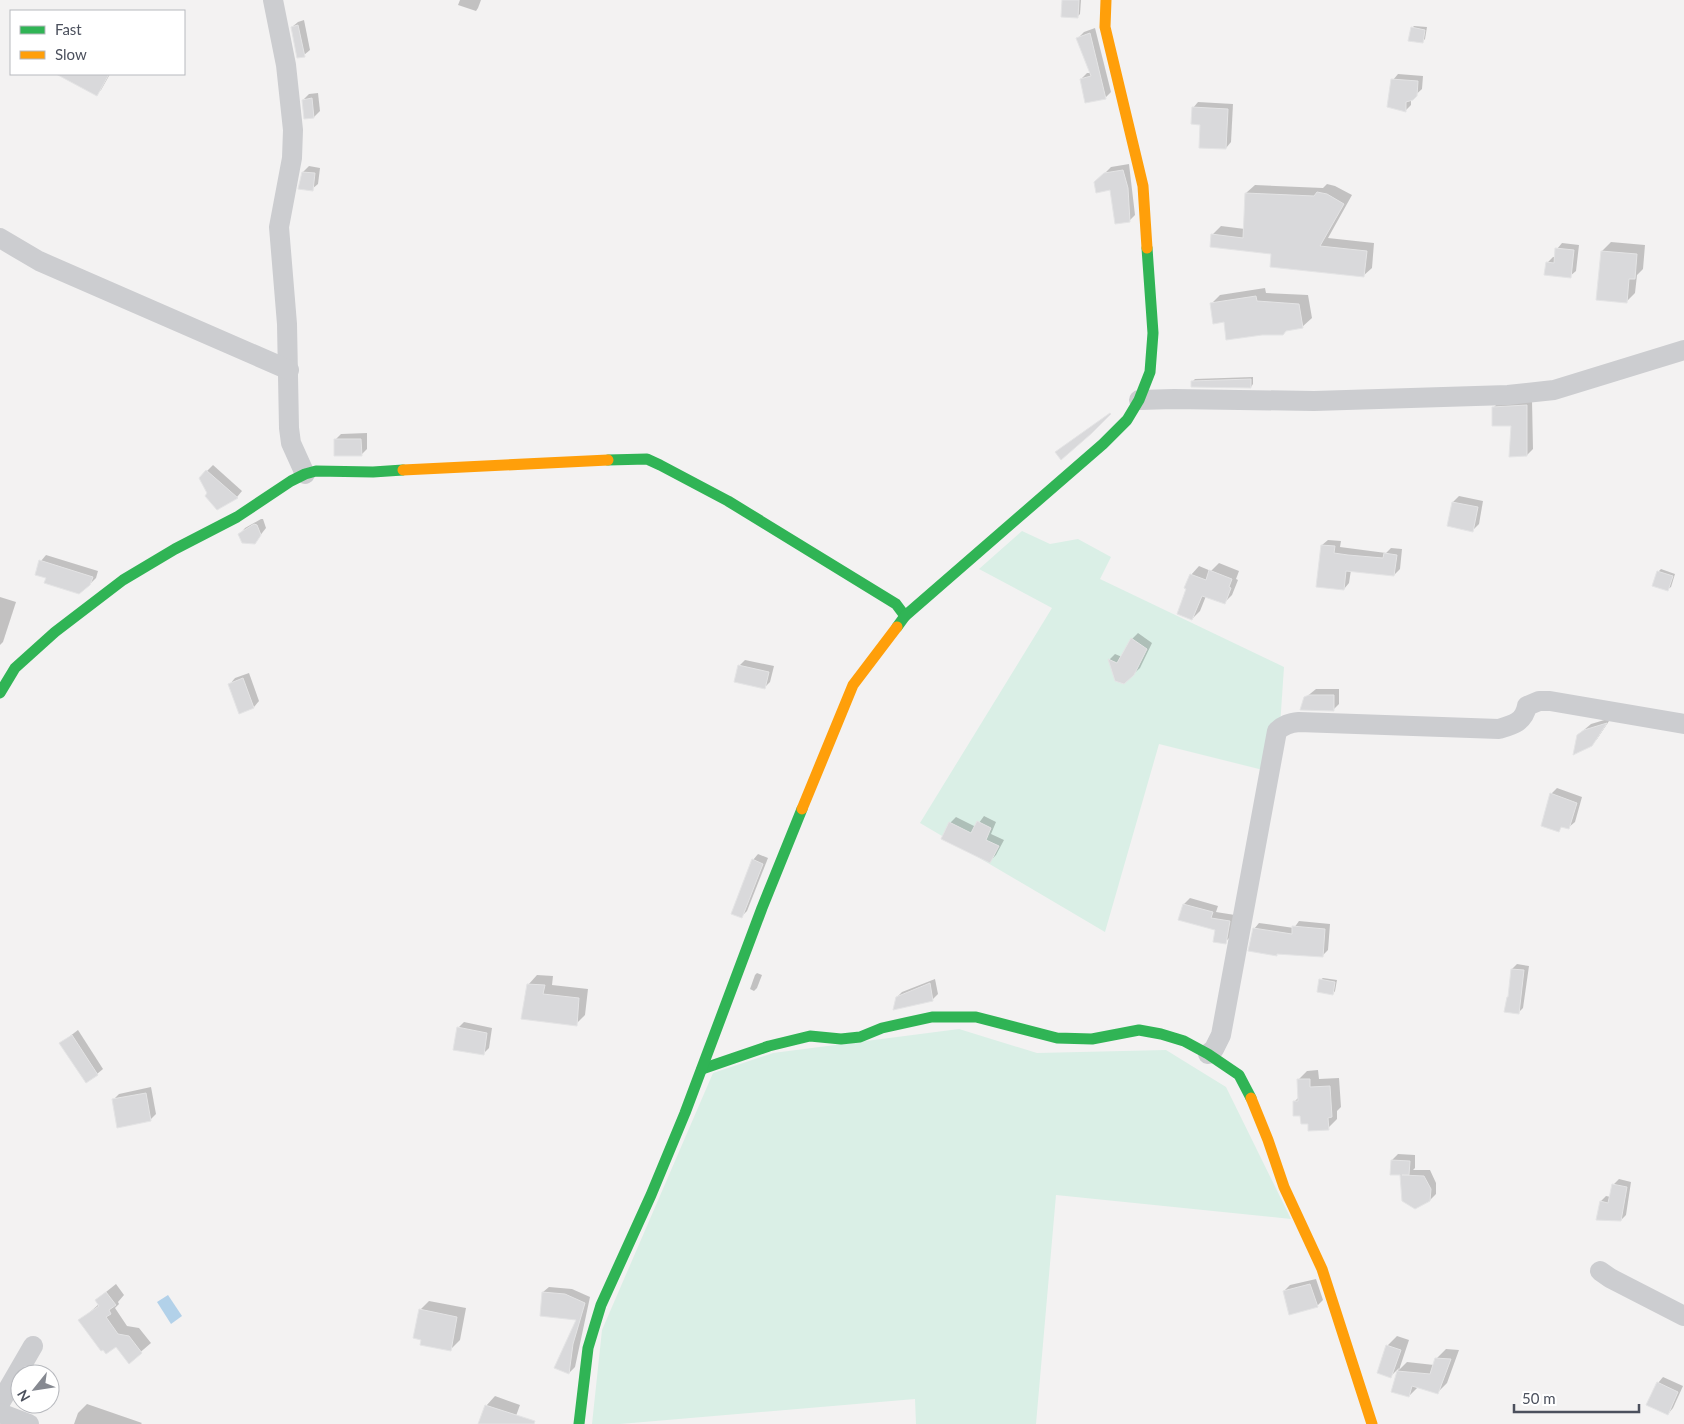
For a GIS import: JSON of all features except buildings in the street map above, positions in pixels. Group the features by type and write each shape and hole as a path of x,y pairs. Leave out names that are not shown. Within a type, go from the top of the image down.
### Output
{"street":[{"path":"274,0 286,65 293,130 292,158 279,227 288,370 289,428 291,443 305,474"},
{"path":"579,1424 588,1348 601,1305 651,1195 702,1069 762,908 853,685 906,616 1103,444 1127,420 1139,400 1150,372 1153,333 1142,186 1106,27 1106,0"},
{"path":"0,238 39,260 288,370"},
{"path":"1139,400 1314,401 1508,395 1554,390 1684,350"},
{"path":"0,693 15,668 55,632 123,580 175,549 238,517 291,480 316,471 373,472 647,459 728,501 896,604 906,616"},
{"path":"1208,1054 1214,1049 1221,1035 1277,731 1282,726 1299,722 1499,729 1518,723 1526,712 1527,706 1539,701 1550,701 1684,724"},
{"path":"702,1069 769,1046 810,1036 841,1039 860,1037 882,1028 942,1016 976,1017 1057,1038 1075,1040 1092,1039 1139,1030 1184,1041 1208,1054 1239,1075 1250,1096 1284,1187 1322,1269 1372,1424"},
{"path":"1600,1271 1684,1316"},
{"path":"0,1402 33,1346"},
{"path":"0,1413 29,1424"}],"green space":[{"path":"1022,531 1050,544 1078,539 1111,557 1100,579 1284,667 1280,726 1263,770 1159,744 1105,932 920,823 1052,608 979,569"},
{"path":"959,1029 1037,1053 1166,1050 1226,1087 1291,1219 1056,1195 1036,1424 916,1424 915,1399 620,1424 592,1424 602,1330 713,1073 773,1053"}],"water":[{"path":"168,1295 182,1316 171,1324 157,1302"}],"traffic: fast":[{"path":"897,627 905,616 1103,444 1127,420 1139,400 1150,372 1153,333 1147,248"},
{"path":"608,460 647,459 660,465 728,501 896,604 905,616"},
{"path":"0,693 15,668 55,632 123,580 175,549 237,517 291,481 316,471 373,472 403,470"},
{"path":"579,1424 588,1348 601,1305 651,1195 685,1113 762,908 802,809"},
{"path":"702,1069 769,1046 810,1036 841,1039 860,1037 882,1028 932,1017 976,1017 1057,1038 1092,1039 1139,1030 1161,1034 1184,1041 1208,1054 1239,1075 1251,1098"}],"traffic: slow":[{"path":"1106,0 1105,27 1143,186 1147,248"},
{"path":"403,470 608,460"},
{"path":"802,809 853,685 897,627"},
{"path":"1251,1098 1284,1187 1322,1269 1372,1424"}]}
